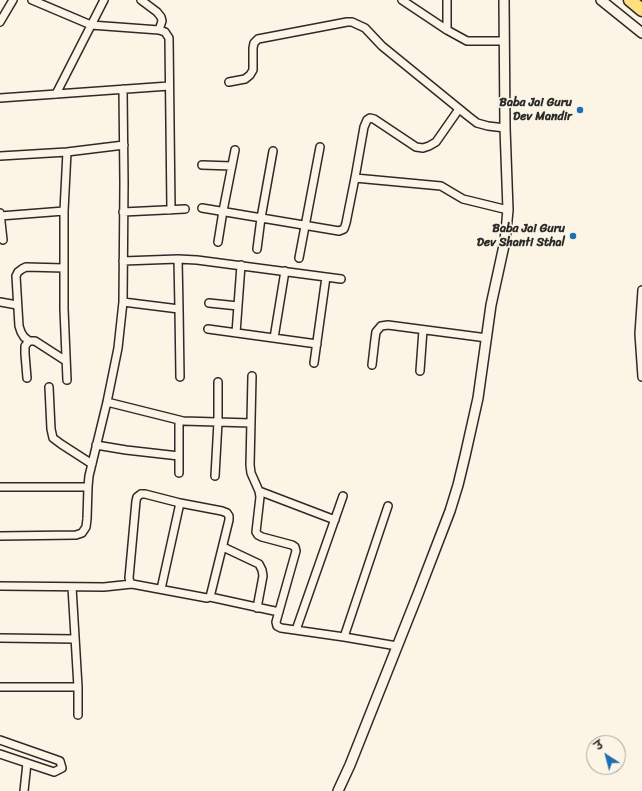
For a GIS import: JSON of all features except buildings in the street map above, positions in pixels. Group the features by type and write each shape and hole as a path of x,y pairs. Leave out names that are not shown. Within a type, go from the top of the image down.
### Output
{"highway":[{"path":"630,0 642,10"}],"street":[{"path":"0,22 13,0"},
{"path":"32,0 91,25 159,30 165,32 169,38 171,210"},
{"path":"56,94 104,0"},
{"path":"142,0 161,17 162,21 159,30"},
{"path":"402,0 447,30 467,41 504,41"},
{"path":"447,0 447,30"},
{"path":"338,791 350,765 450,510 458,485 478,398 491,305 505,241 508,210 505,128 504,0"},
{"path":"601,0 642,33"},
{"path":"229,82 246,79 250,75 253,70 254,43 258,39 352,22 365,28 382,46 477,122 488,126 505,128"},
{"path":"0,98 169,86"},
{"path":"0,536 76,535 82,533 86,527 88,487 118,348 122,302 124,145 123,89"},
{"path":"202,208 339,231 344,229 346,223 364,127 367,120 370,118 374,119 416,146 423,148 436,142 459,109"},
{"path":"0,156 67,152 124,145"},
{"path":"299,258 304,225 320,147"},
{"path":"218,242 234,150"},
{"path":"257,249 273,151"},
{"path":"67,152 64,211 67,380"},
{"path":"202,166 232,166"},
{"path":"355,178 441,186 463,199 508,210"},
{"path":"123,212 185,209"},
{"path":"4,240 0,214 64,211"},
{"path":"178,259 180,377"},
{"path":"123,260 197,260 341,279"},
{"path":"236,333 241,266"},
{"path":"64,268 26,268 18,272 16,276 17,305 21,332 29,341 35,341 66,361"},
{"path":"274,338 284,271"},
{"path":"314,363 326,277"},
{"path":"642,290 639,334 642,377"},
{"path":"0,302 17,305"},
{"path":"122,302 179,309"},
{"path":"209,304 238,306"},
{"path":"372,365 376,332 381,326 388,325 487,338"},
{"path":"208,329 317,344"},
{"path":"420,371 423,330"},
{"path":"27,378 24,354 25,346 29,341"},
{"path":"252,376 251,472 259,491 260,498 256,532 262,537 292,545 296,551 276,622 277,626 281,628 397,646"},
{"path":"215,476 218,422 218,382"},
{"path":"49,387 51,429 54,438 60,444 92,464"},
{"path":"107,402 179,420 251,423"},
{"path":"179,420 179,473"},
{"path":"96,445 132,451 179,456"},
{"path":"0,487 88,487"},
{"path":"259,491 335,520"},
{"path":"132,584 129,578 136,501 137,497 141,494 145,494 180,503 222,511 227,513 229,516 230,520 210,597"},
{"path":"296,630 343,496"},
{"path":"161,589 180,503"},
{"path":"344,637 388,506"},
{"path":"223,547 259,564 263,576 257,608"},
{"path":"0,586 104,587 132,584 206,598 210,597 279,612"},
{"path":"72,587 78,687 78,715"},
{"path":"0,638 75,639"},
{"path":"0,687 78,687"},
{"path":"0,740 60,761 62,768 54,772 0,754"},
{"path":"24,791 27,763"}],"place":[{"name":"Baba Jai Guru Dev Mandir","path":"580,110"},
{"name":"Baba Jai Guru Dev Shanti Sthal","path":"573,236"}]}
